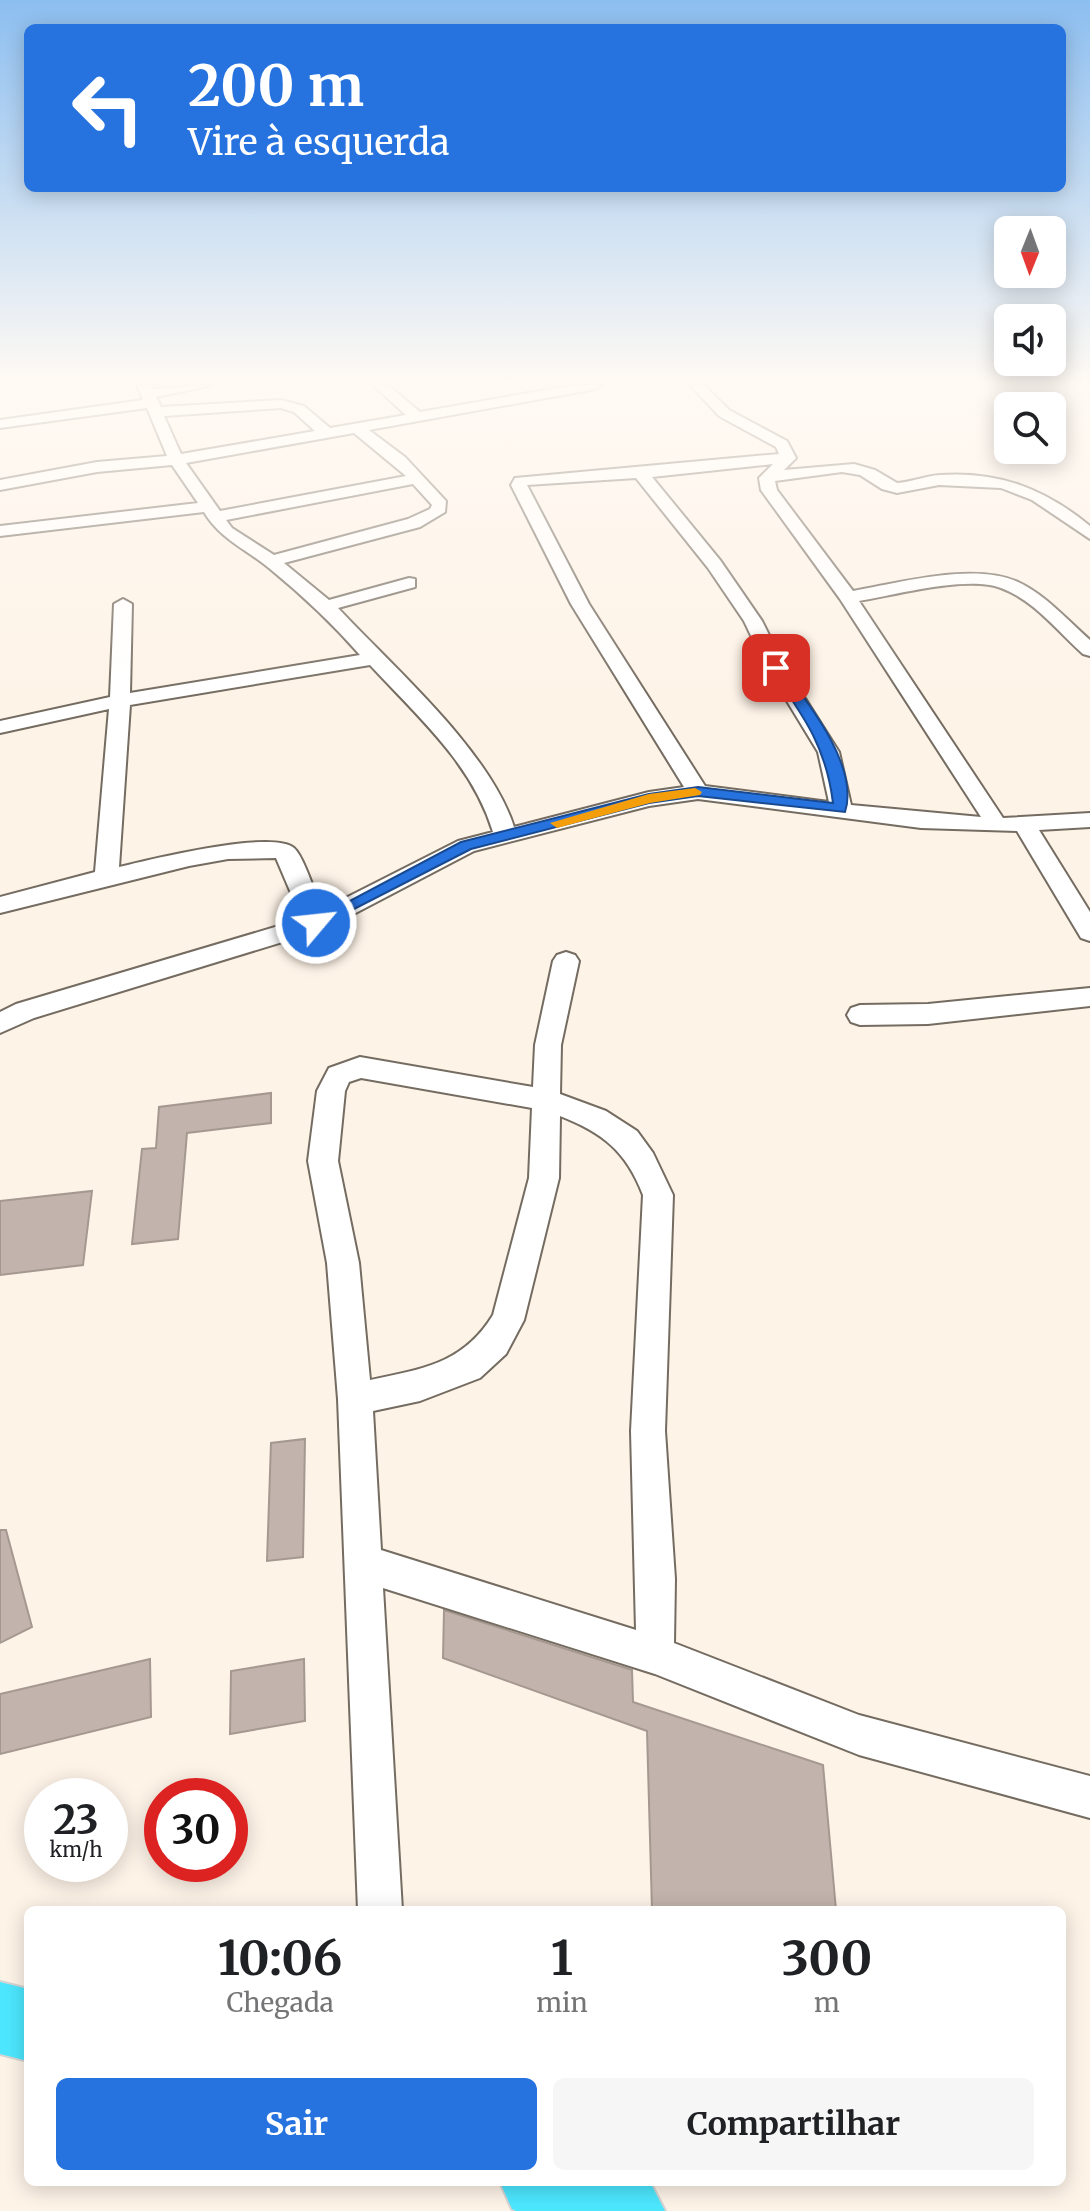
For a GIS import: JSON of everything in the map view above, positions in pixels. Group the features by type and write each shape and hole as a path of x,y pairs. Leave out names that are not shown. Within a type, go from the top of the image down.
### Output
{"highway":[{"path":"0,2018 24,2024"},
{"path":"551,2186 621,2210"}],"street":[{"path":"196,488 226,532 271,561 326,606 474,766 494,799 505,835"},
{"path":"0,531 212,512 359,488"},
{"path":"271,561 414,523 437,512 440,504 424,488"},
{"path":"520,488 551,556 606,652 698,792"},
{"path":"653,488 717,567 755,623 776,668 821,732 836,772 840,809"},
{"path":"771,488 778,507 848,597 997,825"},
{"path":"1019,488 1043,497 1090,534"},
{"path":"848,597 980,579 1007,582 1031,598 1090,650"},
{"path":"326,606 409,583"},
{"path":"106,880 120,701 123,604"},
{"path":"0,727 120,701 374,658"},
{"path":"0,1023 25,1011 316,923 444,856 505,835 649,799 698,792 921,821 997,825 1090,820"},
{"path":"1023,823 1090,932"},
{"path":"0,905 214,855 268,847 285,852 316,923"},
{"path":"355,1399 420,1385 468,1367 494,1343 508,1320 544,1178 548,1045 566,961"},
{"path":"860,1015 928,1014 1090,997"},
{"path":"380,1906 355,1399 343,1263 323,1161 333,1082 348,1069 360,1067 546,1100 620,1133 646,1164 658,1195 648,1431 656,1579 655,1655"},
{"path":"364,1563 655,1655 859,1735 1090,1797"}],"building":[{"path":"271,1093 271,1123 187,1133 178,1239 132,1244 142,1149 156,1148 159,1107"},
{"path":"92,1191 83,1265 0,1275 0,1201"},
{"path":"305,1439 303,1557 267,1561 271,1443"},
{"path":"0,1530 6,1530 32,1627 0,1643"},
{"path":"444,1610 632,1670 633,1702 823,1765 836,1906 652,1906 647,1731 443,1658"},
{"path":"150,1659 151,1717 0,1754 0,1694"},
{"path":"304,1659 305,1721 230,1734 231,1671"}],"slow traffic":[{"path":"557,823 649,799 695,792"}],"route":[{"path":"316,923 466,846 649,799 698,792 840,809 841,796 831,754 821,732 776,668"}]}
